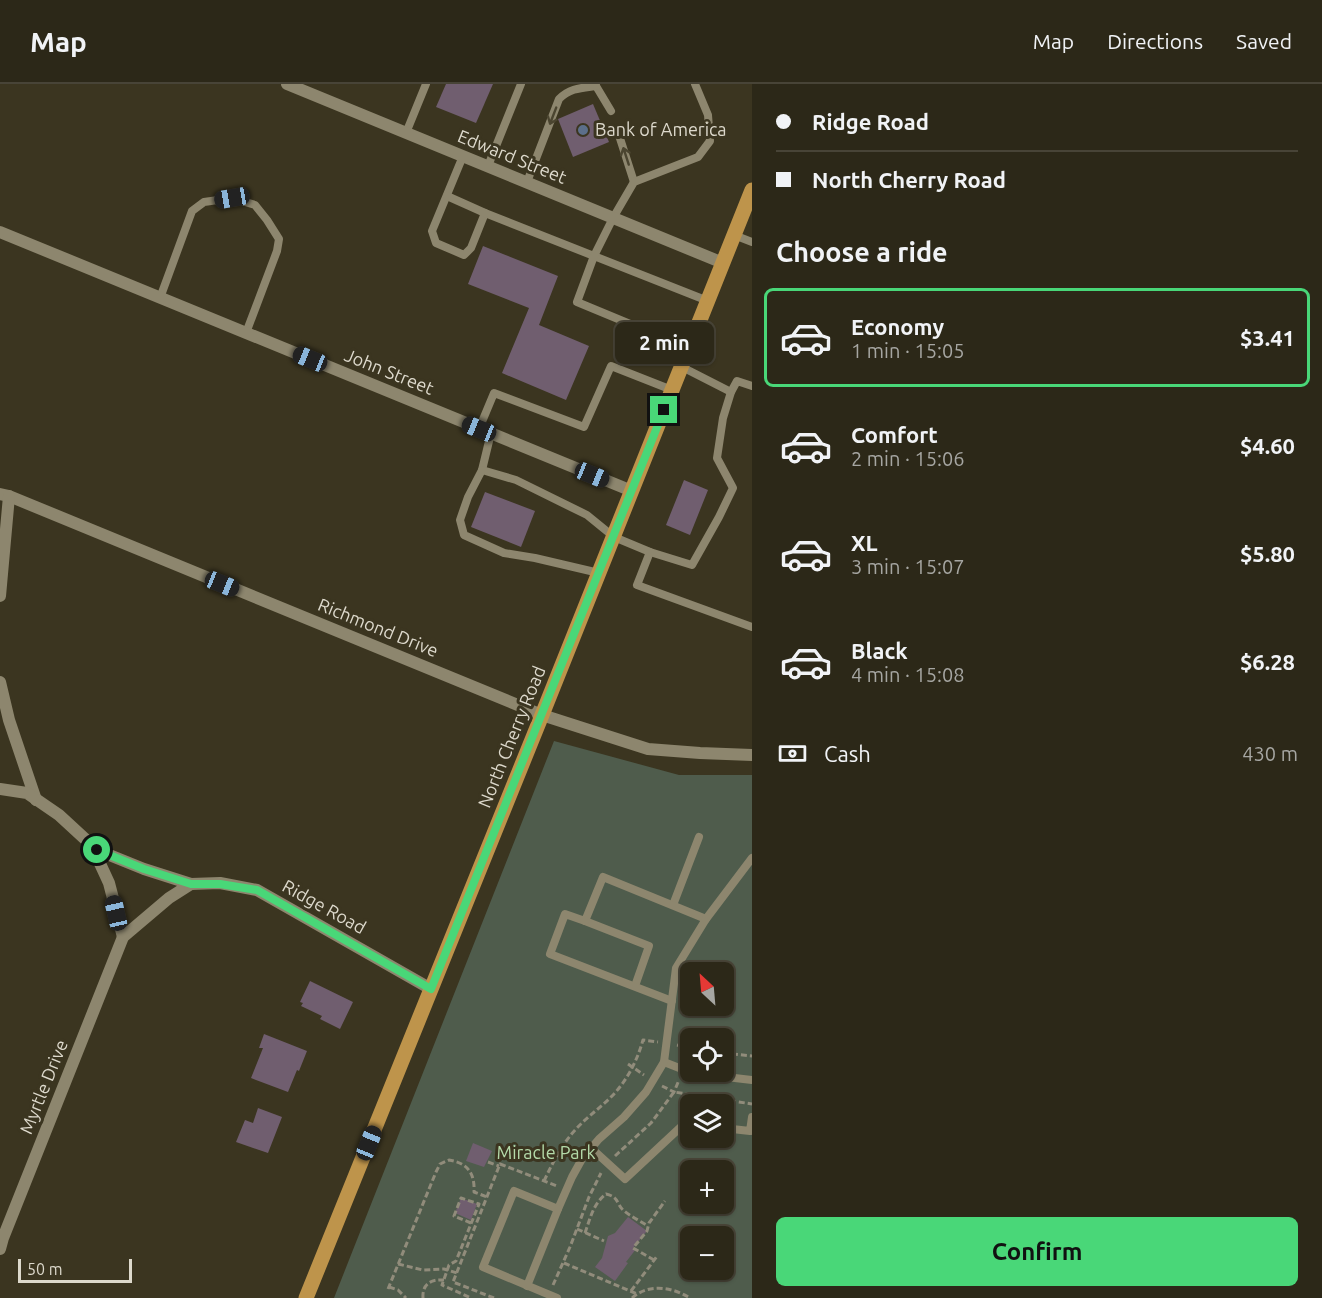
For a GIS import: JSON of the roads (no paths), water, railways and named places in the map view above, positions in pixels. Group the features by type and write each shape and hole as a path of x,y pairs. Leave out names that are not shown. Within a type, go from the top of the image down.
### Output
{"main road":[{"name":"North Cherry Road","path":"306,1298 752,190"}],"street":[{"name":"Edward Street","path":"287,84 723,263"},
{"name":"John Street","path":"0,232 632,491"},
{"path":"0,596 4,495"},
{"name":"Richmond Drive","path":"4,495 542,715 648,749 752,755"},
{"path":"0,682 9,720 36,800"},
{"name":"Ridge Road","path":"0,789 27,793 59,815 97,850 144,869 191,884 220,884 257,890 431,989"},
{"name":"Ridge Road","path":"97,850 97,857 109,884 123,938"},
{"path":"123,938 169,898 191,884"},
{"name":"Myrtle Drive","path":"0,1249 123,938"}],"lane":[{"path":"406,133 426,84"},
{"path":"488,166 521,84"},
{"path":"688,348 577,302 594,256 612,218 634,182 698,157 710,141 708,115 695,84"},
{"path":"526,182 559,99 566,92 596,85 610,111"},
{"path":"617,129 634,182"},
{"path":"462,156 432,231 436,243 464,255 471,248 485,213"},
{"path":"447,196 708,301"},
{"path":"160,298 192,211 204,202 232,198 255,205 279,238 277,251 246,333"},
{"path":"734,235 752,242"},
{"path":"479,429 494,393 584,427 611,366 672,390"},
{"path":"682,367 730,392"},
{"path":"483,470 516,480 587,515 614,537 650,552 692,565 733,488 717,458 723,418 730,392 736,381 752,386"},
{"path":"491,434 483,470 468,497 460,520 464,535 504,553 599,573"},
{"path":"650,552 637,585 752,627"},
{"path":"673,905 699,837"},
{"path":"527,1286 558,1209 582,1159 598,1139 624,1117 646,1092 664,1062 676,968 706,919 752,858"},
{"path":"585,921 603,877 706,919"},
{"path":"635,986 649,946 565,914 550,954 672,1001"},
{"path":"664,1062 692,1073 752,1080"},
{"path":"734,1129 750,1131 752,1117"},
{"path":"591,1148 625,1179 680,1128"},
{"path":"557,1298 483,1267 514,1191 558,1209"}],"place":[{"name":"Bank of America","path":"583,130"}],"park label":[{"name":"Miracle Park","path":"546,1153"}]}
